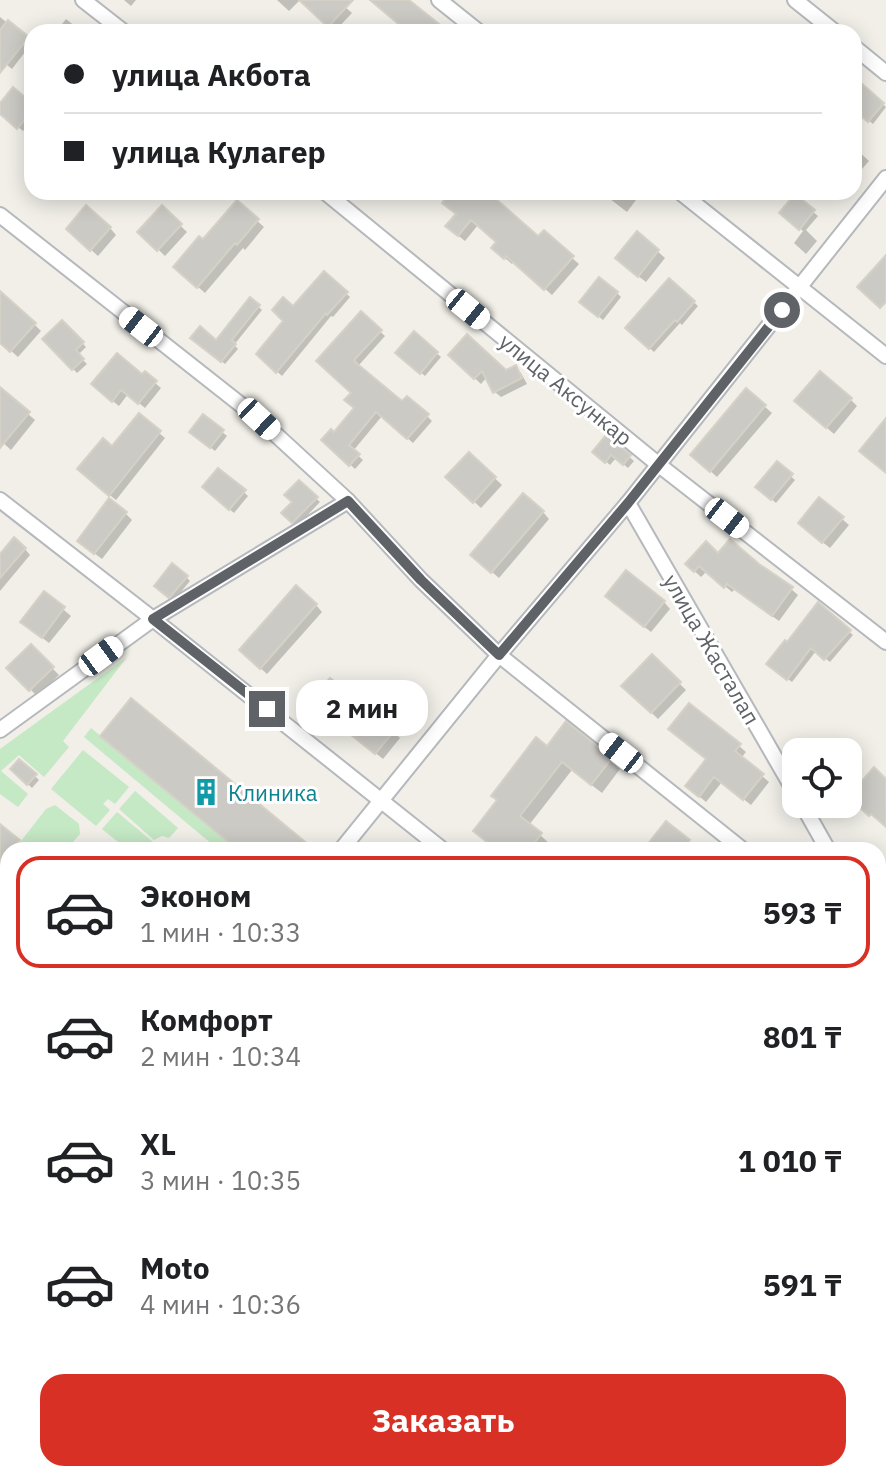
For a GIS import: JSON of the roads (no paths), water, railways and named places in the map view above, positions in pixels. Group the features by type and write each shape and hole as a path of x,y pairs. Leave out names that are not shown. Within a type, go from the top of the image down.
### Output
{"street":[{"path":"83,0 114,24"},
{"path":"439,0 469,24"},
{"path":"795,0 825,24"},
{"path":"862,54 886,73"},
{"path":"347,842 659,465 886,178"},
{"name":"улица Аксункар","path":"335,200 659,465 886,642"},
{"path":"690,200 886,356"},
{"path":"0,215 259,419 348,501 421,580 499,655 733,842"},
{"path":"0,500 433,842"},
{"path":"0,730 153,619 348,501"},
{"name":"улица Жасталап","path":"628,503 782,770"},
{"path":"810,818 823,842"}],"place":[{"name":"Клиника","path":"206,792"}]}
